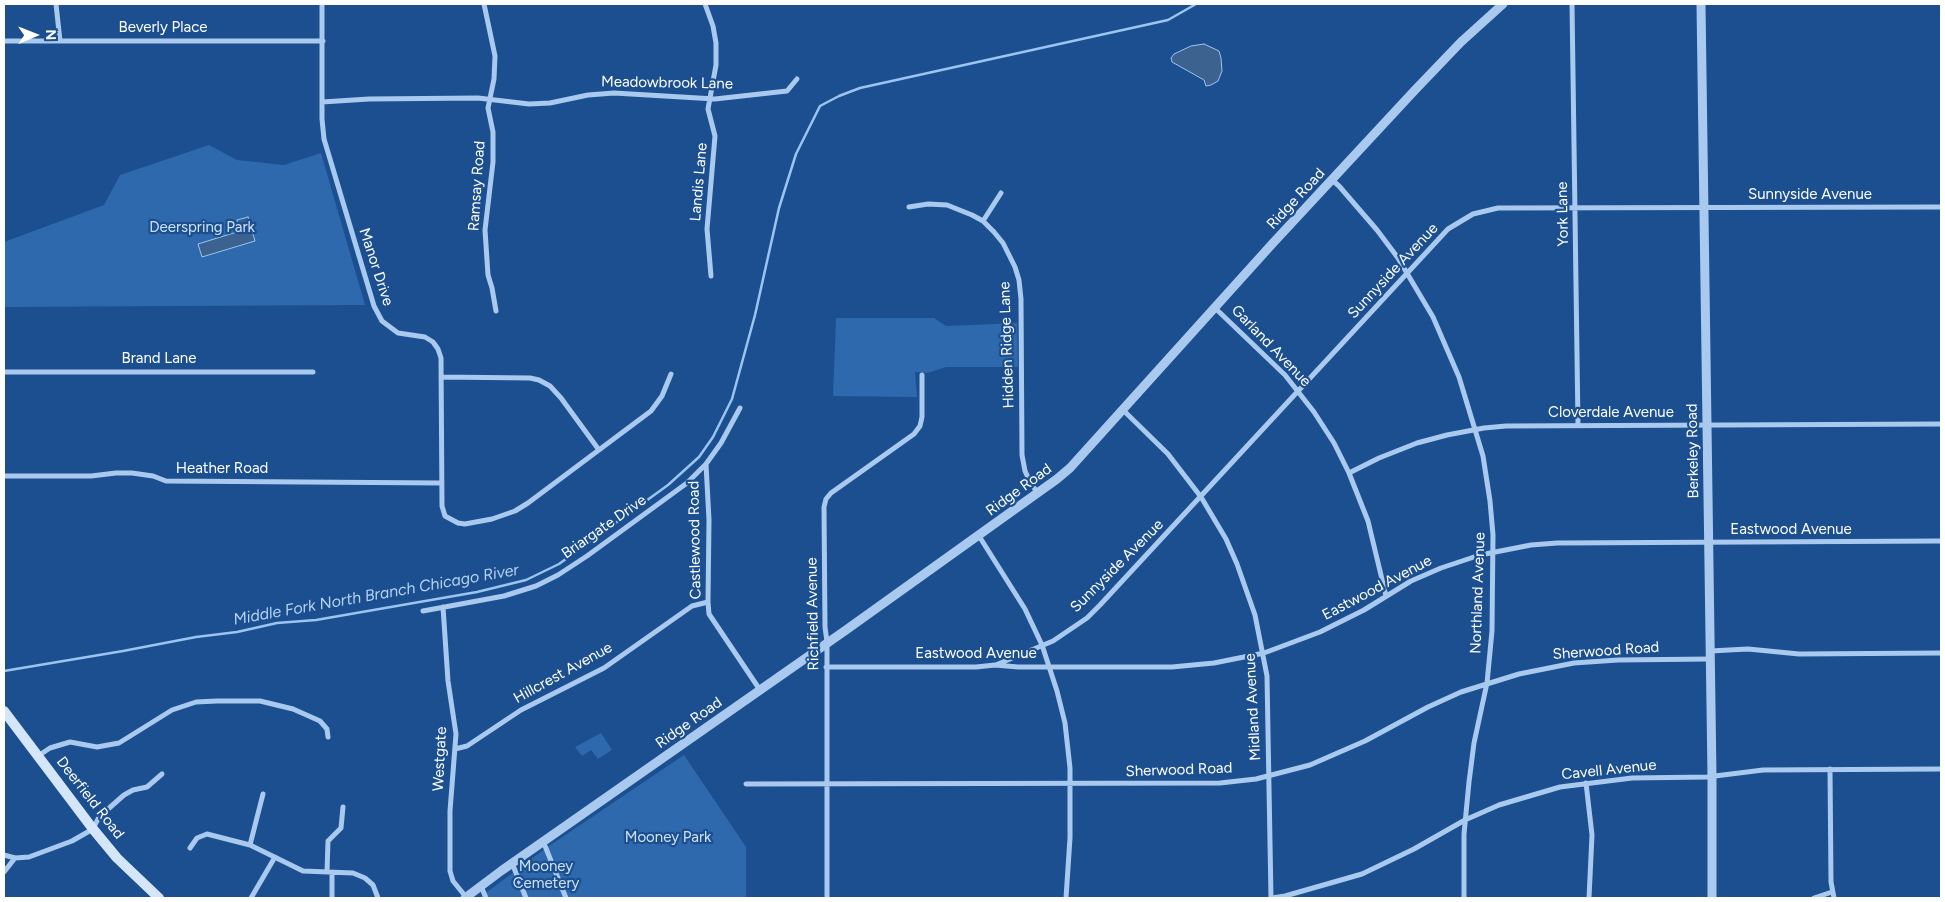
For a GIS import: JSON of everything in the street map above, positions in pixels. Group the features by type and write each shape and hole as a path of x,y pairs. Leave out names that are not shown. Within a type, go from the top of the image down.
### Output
{"main road":[{"name":"Deerfield Road","path":"4,711 117,858 159,898"}],"street":[{"path":"56,4 60,41"},
{"name":"Manor Drive","path":"322,4 324,139 374,306 382,321 394,330 408,336 425,337 433,342 441,358 443,512 450,520 465,524 492,519 514,511 528,503 599,450"},
{"name":"Ramsay Road","path":"484,4 495,56 494,79 488,108 492,132 493,162 487,205 485,252 496,311"},
{"name":"Landis Lane","path":"705,4 713,26 716,43 715,72 708,108 713,123 715,142 707,229 711,276"},
{"name":"Ridge Road","path":"465,898 512,863 979,536 1070,468 1332,180 1461,42 1503,4"},
{"name":"York Lane","path":"1572,4 1578,425"},
{"name":"Berkeley Road","path":"1701,4 1712,776 1712,898"},
{"name":"Beverly Place","path":"4,41 323,41"},
{"name":"Meadowbrook Lane","path":"322,102 490,99 529,104 550,103 588,95 614,93 709,99 787,91 797,79"},
{"name":"Northland Avenue","path":"1332,180 1377,230 1407,273 1444,339 1462,384 1476,430 1490,500 1494,552 1492,631 1487,683 1474,743 1465,820 1464,898"},
{"path":"983,221 1001,193"},
{"name":"Hidden Ridge Lane","path":"909,207 928,204 947,205 983,221 1003,243 1015,267 1019,280 1022,455 1025,471 1038,493"},
{"name":"Sunnyside Avenue","path":"995,664 1042,645 1069,630 1100,606 1448,229 1473,214 1498,208 1941,207"},
{"name":"Garland Avenue","path":"1215,308 1272,361 1299,392 1334,443 1349,473 1368,521 1386,596"},
{"name":"Brand Lane","path":"4,372 313,372"},
{"path":"441,377 530,378 539,380 550,386 561,398 599,450 651,411 662,396 671,374"},
{"name":"Richfield Avenue","path":"827,898 827,642 825,627 824,507 831,493 914,434 920,426 922,417 922,375"},
{"name":"Briargate Drive","path":"443,607 504,596 536,586 558,575 676,492 706,464 721,443 740,408"},
{"name":"Midland Avenue","path":"1122,409 1168,454 1201,497 1226,540 1245,583 1255,615 1264,653 1268,704 1271,898"},
{"name":"Cloverdale Avenue","path":"1349,473 1403,448 1447,435 1506,426 1941,424"},
{"name":"Castlewood Road","path":"706,464 709,520 708,602 710,614 760,690"},
{"name":"Heather Road","path":"4,476 91,476 132,473 153,476 166,481 442,483"},
{"path":"979,536 1012,586 1042,645 1051,667 1065,723 1071,785 1066,898"},
{"name":"Eastwood Avenue","path":"826,667 976,667 995,664 1018,667 1172,667 1214,663 1264,653 1320,632 1411,581 1441,568 1494,552 1531,545 1557,543 1941,541"},
{"name":"Hillcrest Avenue","path":"455,749 467,746 521,710 604,668 692,606 708,602"},
{"path":"424,611 443,607"},
{"name":"Westgate","path":"443,607 448,681 456,734 450,811 450,871 453,881 465,898"},
{"name":"Sherwood Road","path":"746,784 1205,785 1269,776 1310,764 1339,754 1365,742 1428,707 1487,683 1519,674 1574,663 1710,655 1748,649 1799,654 1941,653"},
{"path":"38,756 50,748 70,742 97,747 118,743 172,710 196,702 260,701 293,709 320,721 327,729 328,737"},
{"path":"1830,769 1832,892 1834,898"},
{"name":"Cavell Avenue","path":"1271,898 1304,891 1362,874 1414,849 1465,820 1499,805 1540,792 1632,778 1712,776 1763,770 1941,769"},
{"path":"4,855 15,858 30,857 72,841 93,829 99,817 124,795 133,790 147,787 162,774"},
{"path":"1586,784 1592,835 1590,898"},
{"path":"250,844 263,794"},
{"path":"332,898 328,841 341,828 343,807"},
{"path":"190,848 197,838 207,834 250,844 303,871 353,873 365,878 373,886 378,898"},
{"path":"544,841 566,898"},
{"path":"251,898 275,857"},
{"path":"4,872 15,858"},
{"path":"512,863 526,898"},
{"path":"481,886 486,898"},
{"path":"1814,898 1832,892"}],"green space":[{"name":"Deerspring Park","path":"209,145 237,160 284,165 321,153 365,305 4,307 4,242 104,205 120,175"},
{"path":"836,318 934,318 946,326 1017,323 1018,367 946,367 928,373 915,372 917,397 833,396"},
{"path":"601,733 612,750 598,759 591,750 582,756 575,747"},
{"name":"Mooney Park","path":"684,755 746,847 746,898 479,898 546,848"}],"shaded area":[{"path":"1204,44 1219,51 1222,71 1218,81 1206,86 1204,80 1172,62 1171,58 1174,54 1191,46"},
{"path":"248,217 255,241 202,257 198,244 240,231 237,220"}],"waterway":[{"name":"Middle Fork North Branch Chicago River","path":"4,671 196,637 237,632 277,623 316,620 477,592 526,580 559,564 668,485 699,457 713,437 732,399 755,315 779,208 796,154 820,106 860,88 1168,20 1196,4"}],"park label":[{"name":"Mooney Cemetery","path":"546,876"}]}
